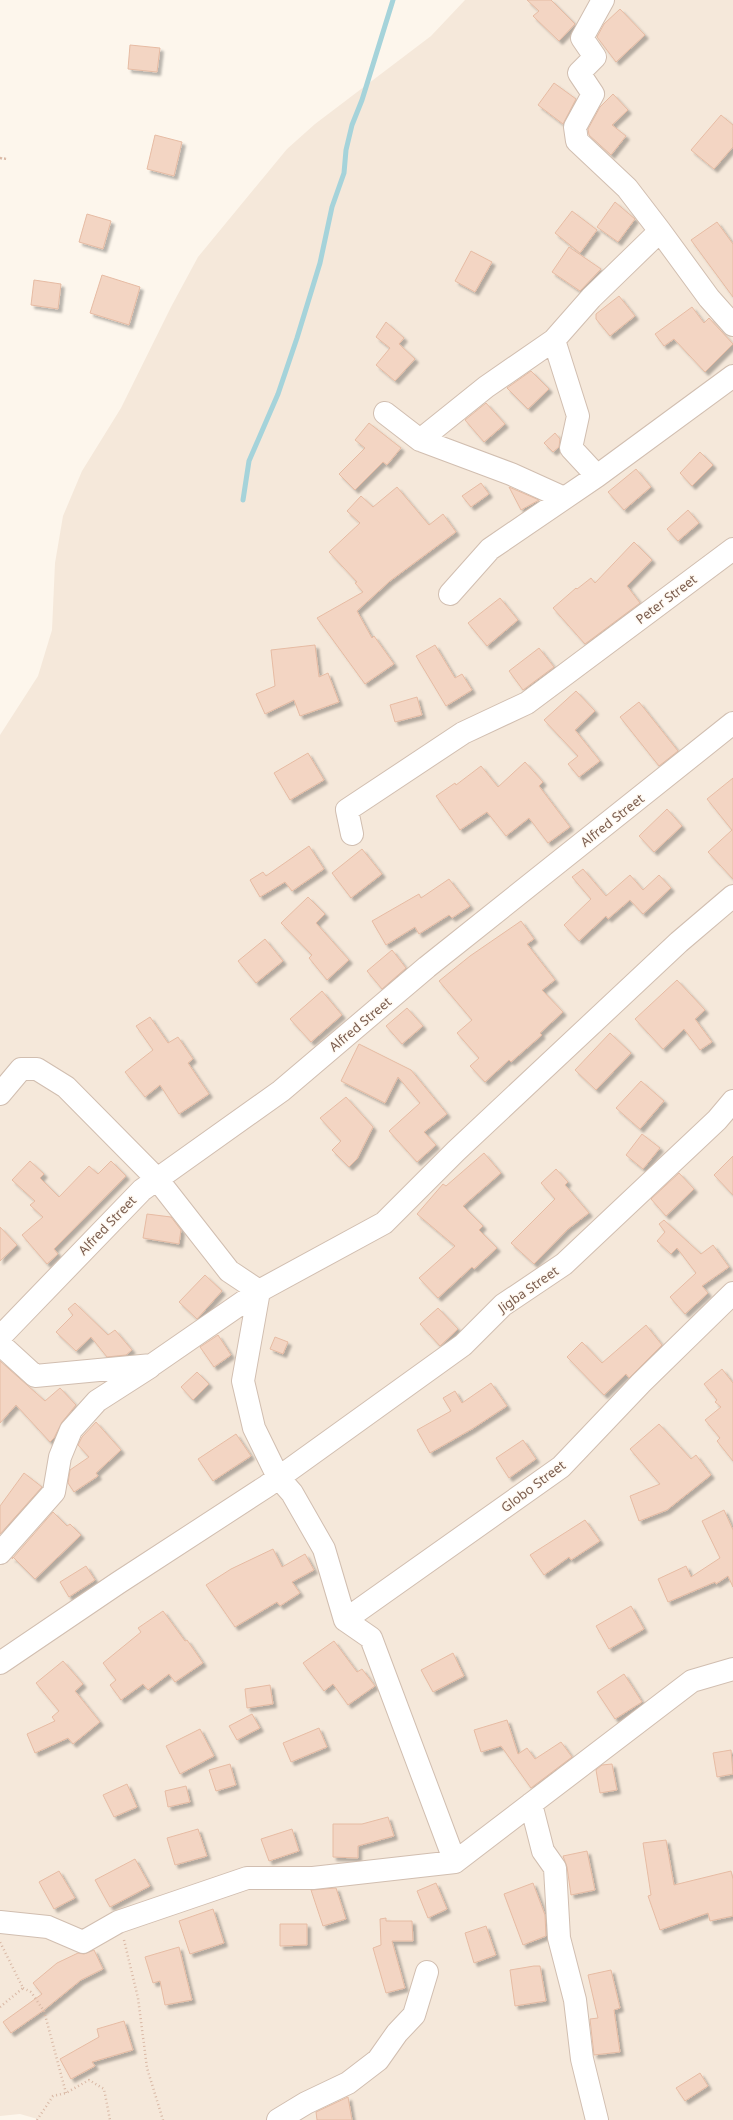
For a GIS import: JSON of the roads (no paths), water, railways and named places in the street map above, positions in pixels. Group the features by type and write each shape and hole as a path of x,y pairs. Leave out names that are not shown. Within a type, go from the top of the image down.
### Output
{"street":[{"path":"603,0 582,38 595,57 579,73 593,94 575,127 577,141 627,188 709,298 733,325"},
{"path":"420,440 486,387 554,340 591,298 660,231"},
{"path":"554,340 578,416 571,448 597,476"},
{"path":"450,594 490,549 597,476 733,376"},
{"path":"384,414 420,440 511,474 564,498"},
{"name":"Peter Street","path":"352,834 347,810 463,733 527,703 733,549"},
{"name":"Alfred Street","path":"0,1337 142,1190 281,1091 427,967 733,723"},
{"path":"0,1553 54,1492 60,1457 71,1430 97,1401 259,1291 384,1223 456,1151 668,953 733,896"},
{"path":"0,1066 21,1069 37,1069 66,1087 157,1179 229,1271 259,1291"},
{"path":"0,1094 21,1069"},
{"name":"Jigba Street","path":"0,1663 118,1582 272,1481 463,1345 503,1305 564,1264 717,1120 733,1101"},
{"path":"259,1291 243,1381 254,1428 272,1481 292,1492 324,1549 345,1620 371,1638 455,1862"},
{"name":"Globo Street","path":"345,1620 561,1467 641,1383 733,1293"},
{"path":"0,1344 36,1376 152,1365"},
{"path":"0,1922 48,1926 83,1942 118,1922 247,1878 314,1878 455,1862 692,1680 733,1668"},
{"path":"531,1804 543,1851 555,1868 559,1938 576,2000 582,2059 597,2120"},
{"path":"278,2120 306,2103 348,2083 378,2060 397,2033 414,2014 428,1972"}],"waterway":[{"path":"243,500 249,461 278,394 320,263 332,207 344,173 346,150 352,125 362,100 393,0"}]}
